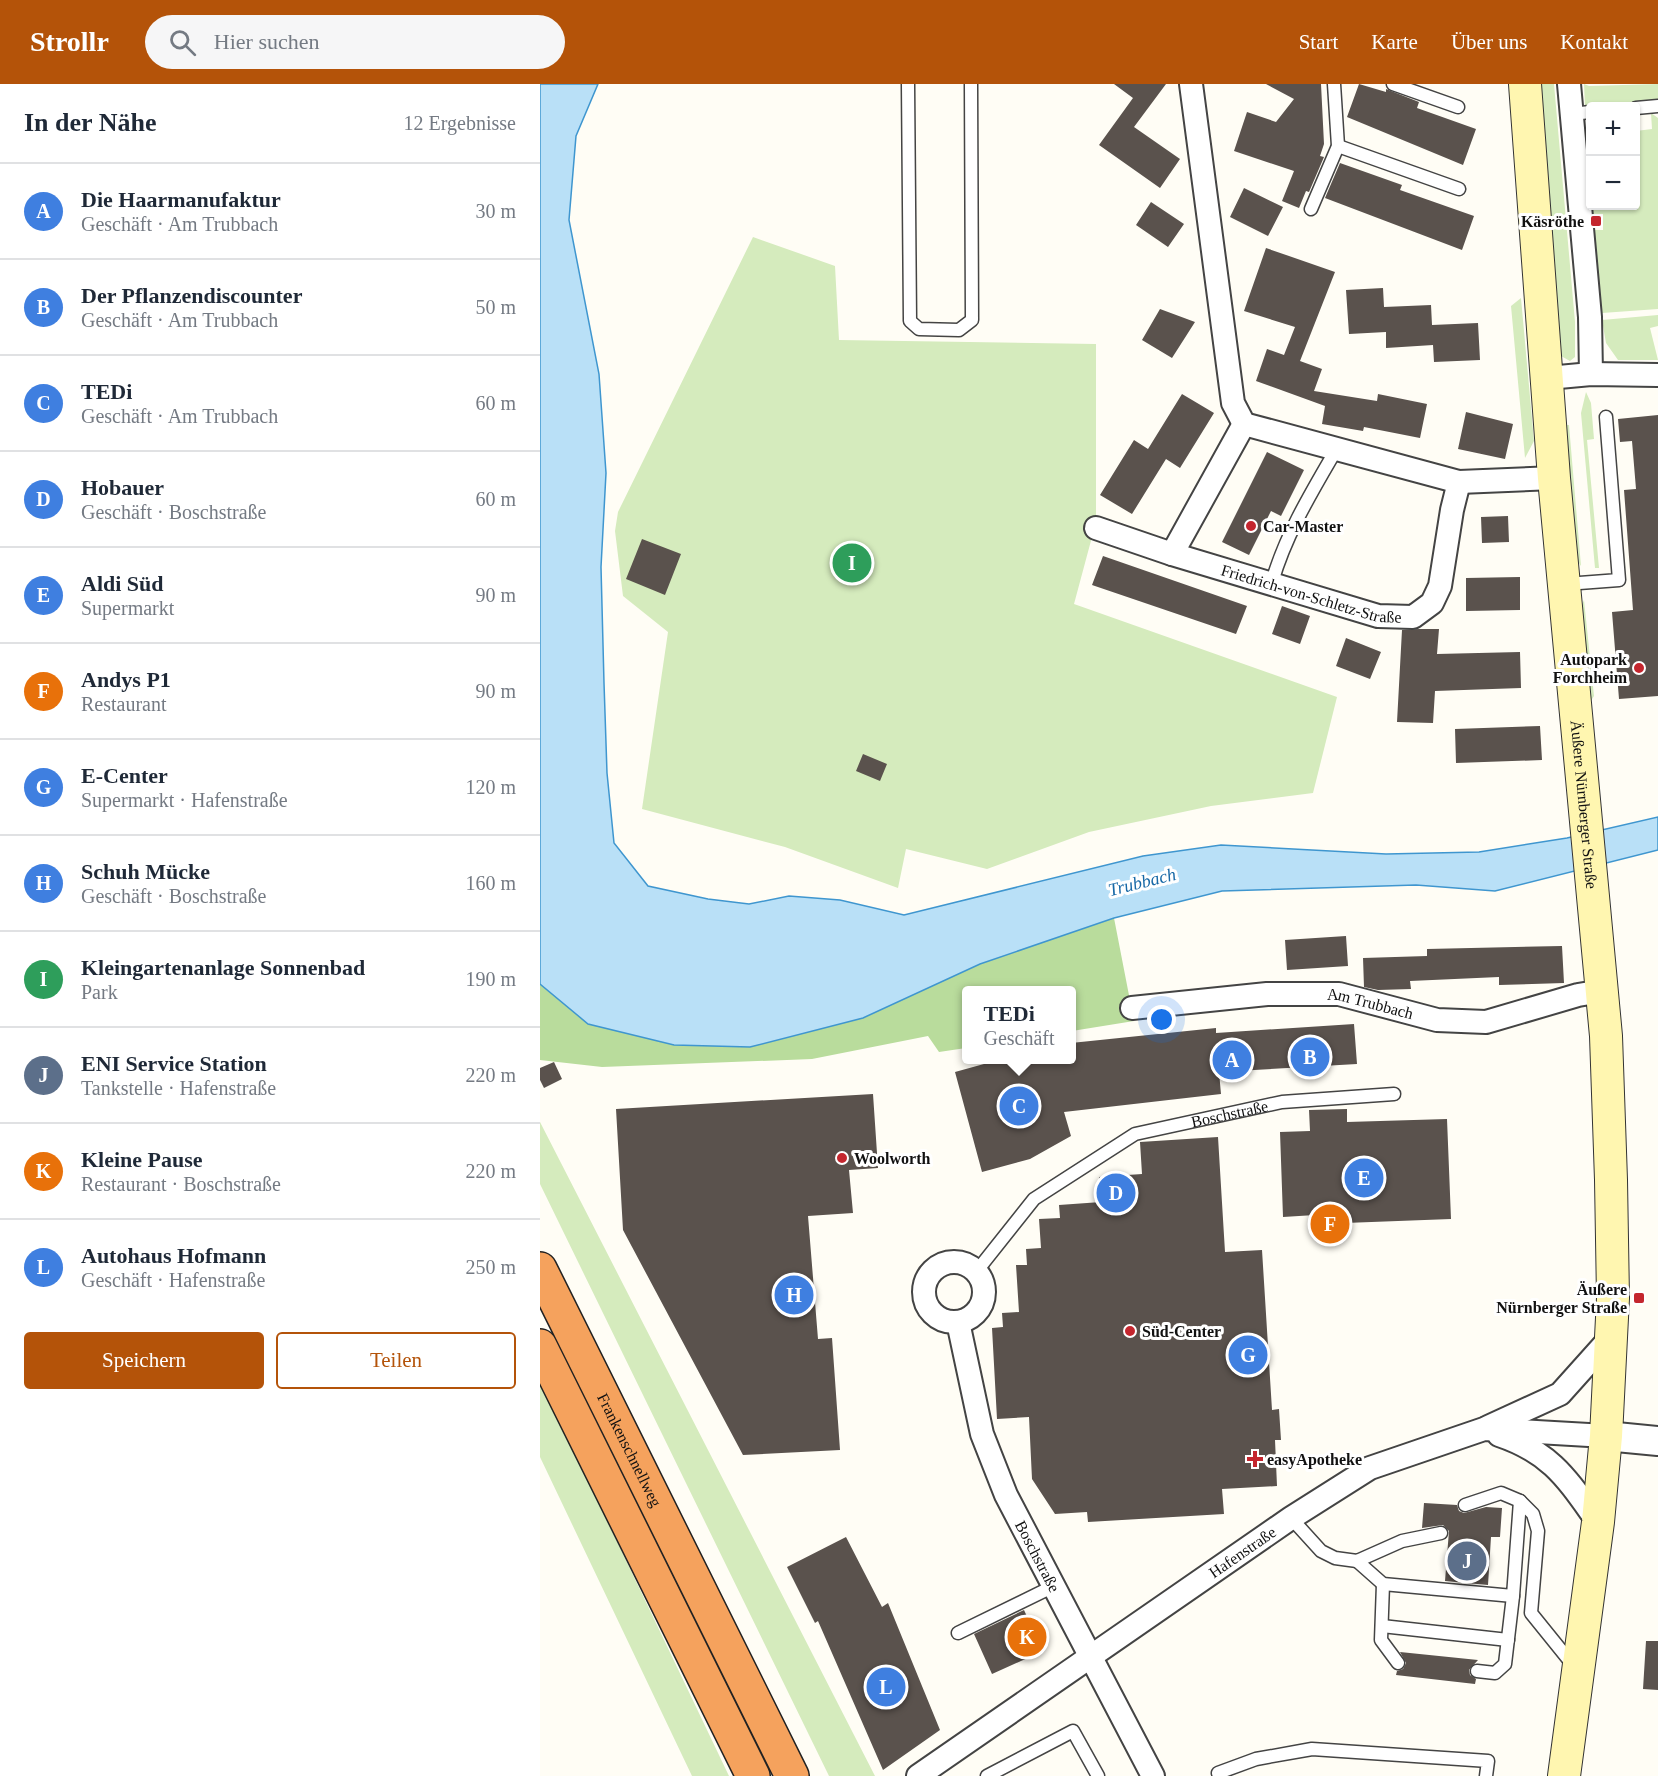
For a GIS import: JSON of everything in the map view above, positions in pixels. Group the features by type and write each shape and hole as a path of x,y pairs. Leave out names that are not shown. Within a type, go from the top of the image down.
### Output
{"highway":[{"name":"Frankenschnellweg","path":"540,1269 792,1776"},
{"path":"540,1346 753,1776"}],"main road":[{"name":"Äußere Nürnberger Straße","path":"1525,84 1554,478 1606,1036 1611,1180 1612,1336 1606,1436 1598,1522 1564,1776"}],"street":[{"path":"1191,84 1233,403 1244,424 1459,482 1554,478"},
{"path":"1569,84 1581,113 1591,374"},
{"path":"1548,378 1591,374 1658,375"},
{"path":"1172,554 1244,424"},
{"name":"Friedrich-von-Schletz-Straße","path":"1096,528 1172,554 1272,582 1378,616 1413,617 1432,603 1440,586 1452,510 1459,482"},
{"name":"Am Trubbach","path":"1132,1008 1267,994 1339,994 1437,1020 1486,1023 1578,995 1602,991"},
{"path":"948,1263 965,1265 976,1272 981,1279 984,1298 975,1314 958,1322 939,1318 931,1312 924,1293 926,1282 939,1267 948,1263"},
{"name":"Boschstraße","path":"958,1322 982,1434 1006,1495 1153,1776"},
{"path":"1484,1429 1560,1394 1612,1336"},
{"path":"1484,1429 1518,1441 1549,1460 1569,1478 1598,1522"},
{"name":"Hafenstraße","path":"918,1776 1291,1518 1370,1468 1484,1429 1606,1436"},
{"path":"1606,1436 1658,1441"}],"lane":[{"path":"908,84 910,321 919,329 959,330 972,320 971,84"},
{"path":"1311,209 1338,146 1334,84"},
{"path":"1393,84 1458,107"},
{"path":"1640,108 1658,106"},
{"path":"1338,146 1458,189"},
{"path":"1565,584 1619,580 1606,417"},
{"path":"1272,582 1280,555 1297,518 1336,450"},
{"name":"Boschstraße","path":"976,1272 1034,1199 1135,1134 1282,1102 1394,1094"},
{"path":"1465,1505 1501,1493 1520,1501 1533,1514 1538,1531 1531,1612 1578,1671"},
{"path":"1477,1671 1495,1673 1505,1664 1520,1501"},
{"path":"1291,1518 1321,1551 1335,1558 1357,1561 1402,1541 1441,1533"},
{"path":"1357,1561 1383,1584 1513,1596"},
{"path":"1383,1584 1381,1640 1398,1662"},
{"path":"958,1633 1054,1586"},
{"path":"1382,1626 1508,1640"},
{"path":"987,1776 1073,1731 1098,1776"},
{"path":"1219,1776 1218,1773 1256,1759 1312,1749 1488,1761 1486,1776"}],"green space":[{"path":"1535,84 1554,84 1575,322 1575,357 1570,361 1561,356 1557,345"},
{"path":"1584,84 1589,86 1658,84 1658,100 1586,102 1585,106"},
{"path":"1651,113 1658,118 1658,309 1602,313 1594,230 1603,230 1603,214 1593,214 1592,210 1640,210 1640,130 1652,129"},
{"path":"753,237 835,266 839,340 1096,344 1096,522 1074,604 1337,697 1313,793 1211,806 1089,832 987,869 906,849 898,888 785,847 642,809 668,632 623,596 615,531 618,512"},
{"path":"1521,298 1534,441 1525,458 1511,306"},
{"path":"1658,315 1658,326 1650,328 1658,360 1618,360 1606,343 1602,320"},
{"path":"1586,392 1591,403 1594,439 1587,440 1599,568 1595,568 1581,413"},
{"path":"1563,425 1569,425 1581,566 1575,557"},
{"path":"1584,600 1594,696 1589,704 1580,610"},
{"path":"1114,918 1134,1021 1076,1030 1076,986 962,986 962,1049 939,1052 928,1036 812,1059 602,1067 540,1060 540,984 588,1024 750,1047 863,1018 979,964"},
{"path":"540,1122 875,1776 829,1776 540,1184"},
{"path":"540,1380 729,1776 692,1776 540,1457"}],"water":[{"name":"Trubbach","path":"540,84 598,84 576,136 569,220 599,374 606,473 601,567 604,683 607,773 614,843 648,886 708,899 749,904 789,896 840,900 904,915 1143,856 1221,845 1386,854 1479,852 1567,838 1658,817 1658,850 1495,891 1416,885 1222,891 1114,918 980,964 863,1018 750,1047 674,1045 588,1024 540,984"}],"building":[{"path":"1114,84 1166,84 1134,127 1180,159 1160,188 1099,145 1133,98"},
{"path":"1266,84 1321,84 1324,144 1320,156 1324,157 1309,192 1306,191 1299,208 1282,201 1294,171 1234,151 1247,112 1276,122 1294,99"},
{"path":"1359,84 1386,92 1386,89 1419,102 1417,108 1476,129 1463,165 1347,117"},
{"path":"1340,163 1402,185 1400,190 1474,216 1462,250 1325,198"},
{"path":"1244,188 1283,207 1268,236 1230,217"},
{"path":"1151,202 1184,224 1168,247 1136,225"},
{"path":"1266,248 1335,272 1300,361 1322,369 1314,391 1377,401 1378,394 1427,404 1420,438 1364,427 1363,431 1322,424 1325,406 1256,381 1267,349 1284,355 1295,327 1244,311"},
{"path":"1383,288 1384,307 1431,305 1432,325 1478,323 1480,360 1434,362 1433,345 1386,348 1386,332 1349,334 1346,290"},
{"path":"1160,309 1195,322 1172,358 1142,340"},
{"path":"1182,394 1214,413 1180,468 1166,459 1132,514 1100,495 1134,440 1148,449"},
{"path":"1466,412 1513,424 1505,459 1458,449"},
{"path":"1658,415 1658,696 1619,699 1612,612 1633,610 1624,490 1636,489 1632,441 1620,442 1618,419"},
{"path":"1267,452 1304,470 1281,516 1271,511 1249,555 1222,542"},
{"path":"1508,516 1509,542 1482,543 1481,517"},
{"path":"642,539 681,554 665,595 626,579"},
{"path":"1103,556 1247,606 1236,634 1092,585"},
{"path":"1520,577 1520,610 1466,611 1466,578"},
{"path":"1282,606 1310,616 1300,644 1272,634"},
{"path":"1439,629 1437,654 1520,652 1521,688 1435,691 1433,723 1397,722 1402,630"},
{"path":"1346,638 1381,652 1370,679 1336,666"},
{"path":"1540,726 1542,760 1456,763 1455,729"},
{"path":"863,754 887,764 880,781 856,771"},
{"path":"1346,936 1348,966 1287,970 1285,940"},
{"path":"1562,946 1564,983 1499,985 1499,977 1410,981 1411,989 1378,990 1364,987 1363,958 1427,956 1427,949"},
{"path":"1354,1024 1357,1064 1219,1072 1221,1094 1064,1112 1071,1136 1030,1159 982,1172 955,1072 984,1064 1076,1064 1076,1042 1216,1028 1216,1033"},
{"path":"554,1062 562,1079 544,1088 540,1080 540,1068"},
{"path":"873,1094 878,1168 849,1170 853,1213 808,1216 818,1339 832,1338 840,1450 743,1455 623,1230 616,1109"},
{"path":"1347,1109 1347,1122 1447,1119 1451,1219 1345,1223 1345,1231 1316,1232 1315,1215 1283,1217 1280,1132 1310,1131 1309,1110"},
{"name":"Süd-Center","path":"1218,1137 1225,1252 1262,1250 1272,1410 1279,1409 1281,1440 1275,1440 1277,1486 1222,1489 1224,1514 1088,1522 1087,1512 1055,1514 1032,1479 1029,1417 997,1419 992,1328 1003,1327 1002,1313 1019,1312 1016,1265 1027,1265 1026,1249 1041,1248 1039,1219 1060,1218 1059,1205 1101,1202 1099,1177 1142,1174 1140,1142"},
{"path":"1424,1503 1457,1505 1459,1511 1464,1513 1486,1507 1502,1508 1500,1537 1491,1537 1488,1585 1445,1581 1449,1531 1443,1525 1422,1528"},
{"path":"846,1537 882,1607 888,1603 940,1730 883,1770 818,1621 815,1623 787,1567"},
{"path":"1024,1610 1043,1651 992,1674 974,1634"},
{"path":"1646,1641 1658,1641 1658,1690 1643,1689"},
{"path":"1400,1652 1478,1660 1469,1670 1470,1675 1476,1679 1475,1684 1396,1675 1406,1663"}],"place":[{"name":"Käsröthe","path":"1596,221"},
{"name":"Car-Master","path":"1251,526"},
{"name":"Kleingartenanlage Sonnenbad","path":"852,563"},
{"name":"Autopark Forchheim","path":"1639,668"},
{"name":"Der Pflanzendiscounter","path":"1310,1057"},
{"name":"Die Haarmanufaktur","path":"1232,1060"},
{"name":"TEDi","path":"1019,1106"},
{"name":"Woolworth","path":"842,1158"},
{"name":"Aldi Süd","path":"1364,1178"},
{"name":"Hobauer","path":"1116,1193"},
{"name":"Andys P1","path":"1330,1224"},
{"name":"Schuh Mücke","path":"794,1295"},
{"name":"Äußere Nürnberger Straße","path":"1639,1298"},
{"name":"Süd-Center","path":"1130,1331"},
{"name":"E-Center","path":"1248,1355"},
{"name":"easyApotheke","path":"1255,1459"},
{"name":"ENI Service Station","path":"1467,1561"},
{"name":"Kleine Pause","path":"1027,1637"},
{"name":"Autohaus Hofmann","path":"886,1687"}]}
